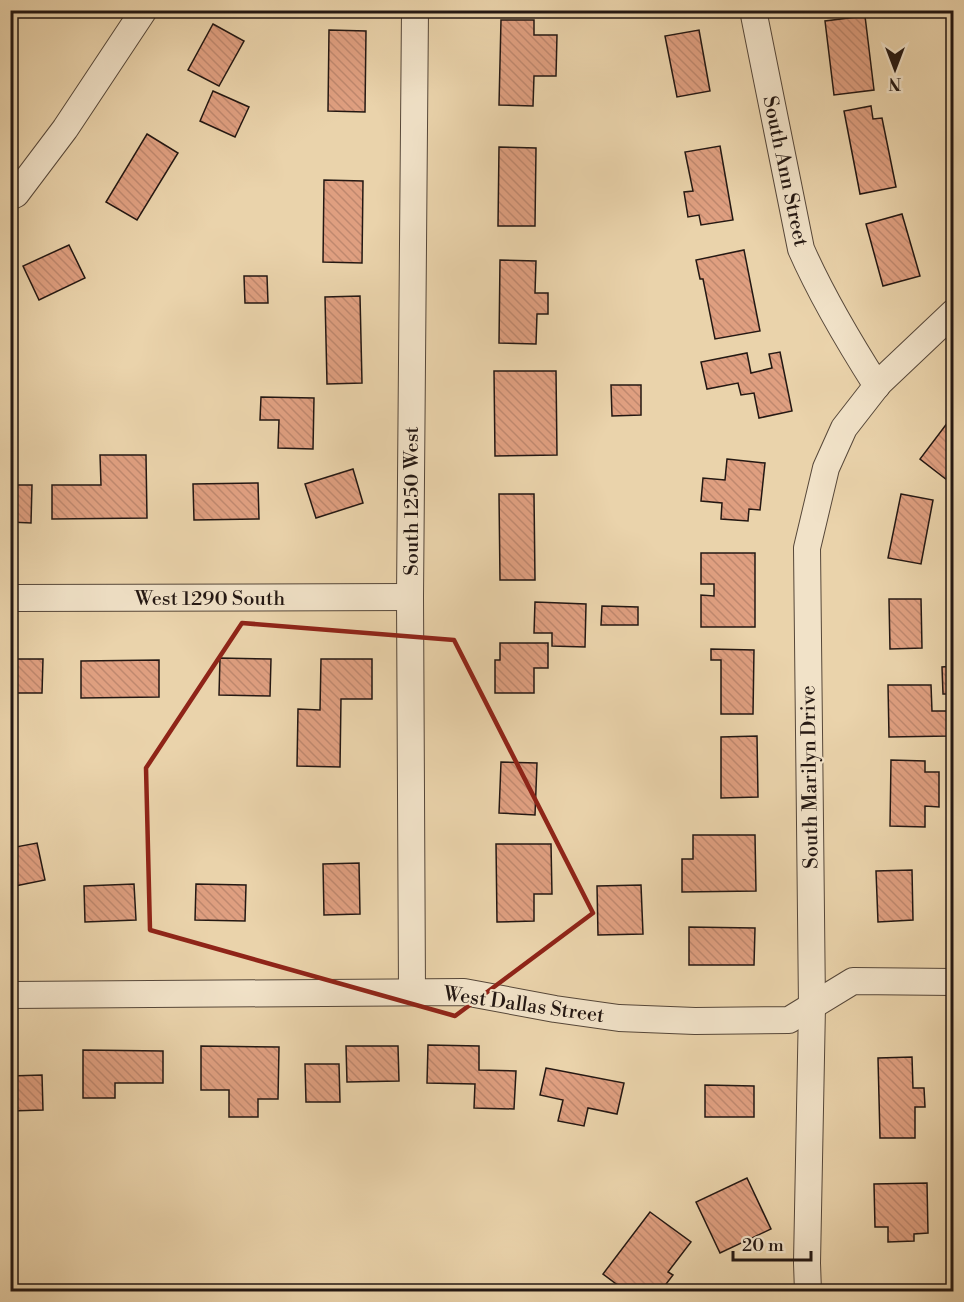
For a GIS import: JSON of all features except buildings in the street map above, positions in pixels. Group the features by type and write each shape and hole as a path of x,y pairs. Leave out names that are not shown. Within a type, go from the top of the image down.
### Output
{"street":[{"path":"10,197 16,194 65,129 144,10"},
{"name":"South 1250 West","path":"412,991 410,597 415,10"},
{"name":"South Ann Street","path":"753,10 801,249 839,325 877,386"},
{"name":"South Marilyn Drive","path":"808,1292 812,1006 807,548 826,468 844,428 877,386 954,312"},
{"name":"West 1290 South","path":"10,598 410,597"},
{"name":"West Dallas Street","path":"10,995 464,992 555,1009 609,1016 684,1020 789,1020 853,981 954,982"}],"highlighted area":[{"path":"242,623 454,640 593,913 455,1016 150,930 146,768"}]}
